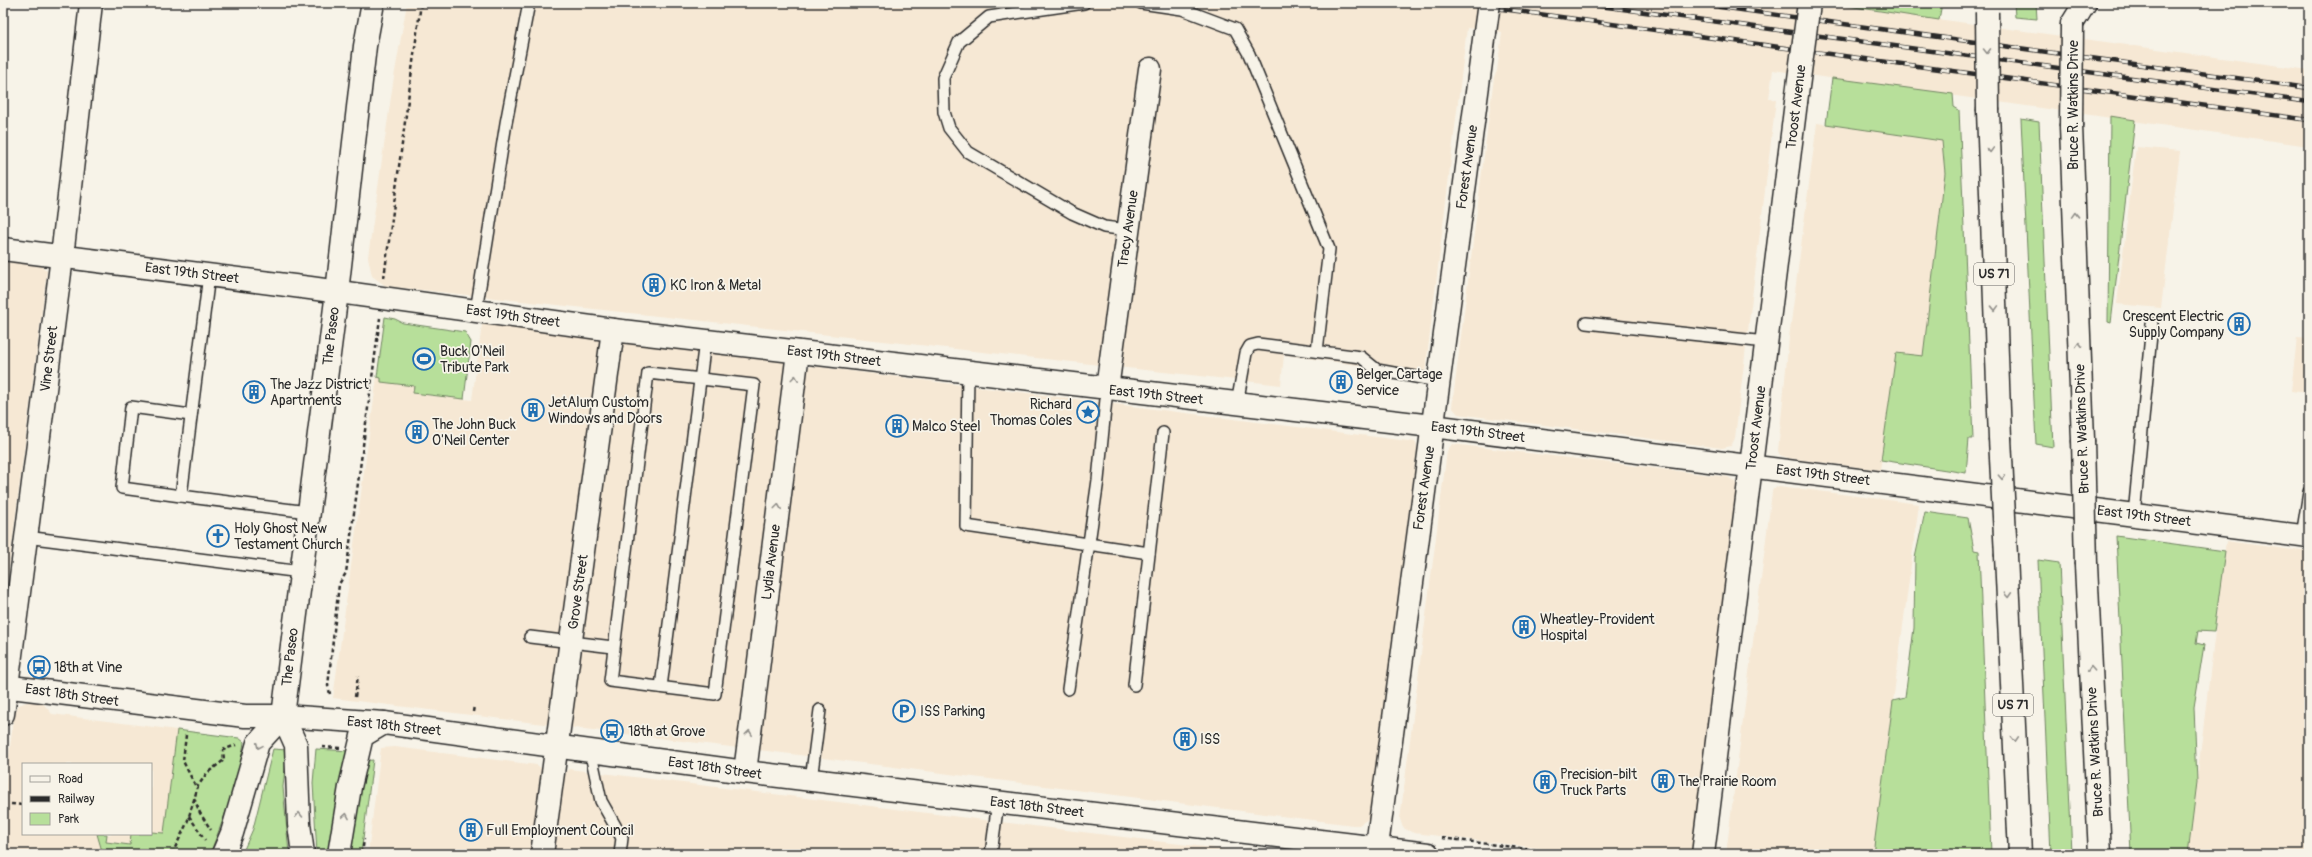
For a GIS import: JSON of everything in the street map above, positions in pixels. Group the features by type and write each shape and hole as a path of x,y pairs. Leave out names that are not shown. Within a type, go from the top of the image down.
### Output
{"main road":[{"name":"Vine Street","path":"3,714 5,686 62,257 91,3"},
{"name":"The Paseo","path":"283,716 337,292 365,46 373,3"},
{"name":"Forest Avenue","path":"1376,851 1489,3"},
{"name":"Troost Avenue","path":"1703,854 1809,3"},
{"path":"2071,13 2085,3"},
{"name":"US 71","path":"1987,7 1988,111 2000,438 2020,854"},
{"name":"Bruce R. Watkins Drive","path":"2071,13 2071,126 2083,440 2086,565 2100,851"},
{"name":"Tracy Avenue","path":"1107,389 1150,69"},
{"name":"East 19th Street","path":"3,250 209,275 613,330 1432,426 2306,536"},
{"name":"Grove Street","path":"542,854 613,330"},
{"name":"Lydia Avenue","path":"744,772 798,352"},
{"name":"East 18th Street","path":"5,686 232,715 283,716 384,723 744,772 998,802 1376,851 1428,854"},
{"path":"223,854 232,833 258,743 283,716 296,745 299,824 303,854"},
{"path":"339,854 350,787 362,736 384,723"}],"lane":[{"path":"1084,3 989,17 959,42 943,78 944,112 949,128 968,152 1072,213 1104,227 1128,230"},
{"path":"1141,3 1182,9 1235,29 1249,54 1329,249 1317,351"},
{"path":"476,311 506,123 528,8"},
{"path":"181,496 209,275"},
{"path":"1586,323 1766,342"},
{"path":"2134,515 2152,324"},
{"path":"661,687 705,341"},
{"path":"1237,404 1246,353 1250,346 1258,344 1361,357 1376,370 1438,381"},
{"path":"968,372 966,526 1149,553"},
{"path":"648,373 754,384 715,694 610,681 613,647 648,373"},
{"path":"1068,689 1087,544 1098,480 1107,389"},
{"path":"191,416 131,407 122,488 308,512"},
{"path":"1134,685 1163,433"},
{"path":"2306,536 2309,492"},
{"path":"26,537 301,572"},
{"path":"530,637 613,647"},
{"path":"811,780 820,710"},
{"path":"590,750 601,801 622,838 620,854"},
{"path":"991,854 998,802"}],"path":[{"path":"384,282 421,3"},
{"path":"330,694 328,686 339,584 346,573 380,313"},
{"path":"355,697 358,676"},
{"path":"473,712 474,706"},
{"path":"186,735 183,761 197,790"},
{"path":"172,854 189,816 197,790 207,774 224,760 224,750 240,742"},
{"path":"322,747 343,748"},
{"path":"194,797 200,813 211,831"},
{"path":"11,804 22,805"},
{"path":"189,816 205,840"}],"shaded area":[{"path":"407,3 1820,3 2309,70 2309,146 1773,70 1769,98 1776,100 1735,438 1731,446 1722,448 1458,414 1452,407 1494,77 1497,71 1502,32 1467,28 1425,374 1284,355 1281,385 386,286 372,276 368,257 393,83"},
{"path":"1817,123 1942,140 1945,173 1923,357 1896,353 1880,470 1788,458 1780,455 1778,451 1789,338"},
{"path":"2136,147 2180,151 2161,308 2117,304"},
{"path":"3,261 41,266 47,271 3,614"},
{"path":"482,324 788,362 739,748 333,698 377,377 381,378 381,382 414,386 413,393 472,400"},
{"path":"2297,338 2309,339 2309,393 2291,391"},
{"path":"811,366 1416,442 1417,449 1370,815 1368,819 1359,825 1353,825 759,750 805,371"},
{"path":"1452,444 1728,477 1735,482 1738,489 1691,854 1588,854 1414,833 1405,829 1402,825 1400,819 1447,451"},
{"path":"1779,486 1919,504 1873,854 1726,854 1772,492 1773,489"},
{"path":"2226,541 2309,552 2309,854 2188,854"},
{"path":"30,701 42,702 52,714 177,730 164,836 152,834 152,763 22,763 22,835 134,835 132,847 106,854 3,854 3,804 14,714 19,705"},
{"path":"395,747 537,765 541,768 532,854 368,854 381,748"},
{"path":"569,769 1262,854 553,854 563,776"}],"green space":[{"path":"1841,3 1942,3 1939,20 1841,5"},
{"path":"2014,3 2036,3 2037,19 2015,17"},
{"path":"1832,78 1953,94 1954,107 1959,110 1973,439 1969,439 1966,473 1881,460 1896,353 1923,356 1945,173 1942,141 1826,124"},
{"path":"2110,116 2135,120 2111,323 2108,322"},
{"path":"2021,119 2039,122 2053,447 2036,444"},
{"name":"Buck O'Neil Tribute Park","path":"385,317 395,319 403,323 465,332 471,342 464,399 413,393 414,386 381,382 381,378 377,377"},
{"path":"1925,512 1968,518 1974,550 1979,551 1991,854 1873,854 1893,701 1905,698 1914,628 1915,558"},
{"path":"2116,536 2225,551 2214,632 2198,631 2196,643 2204,645 2194,707 2197,782 2188,854 2131,854"},
{"path":"2038,560 2059,563 2072,854 2051,854"},
{"path":"177,730 239,738 244,742 238,780 210,854 94,854 102,851 97,835 107,835 106,842 130,845 131,835 152,835 152,832 164,833"},
{"path":"273,749 287,750 283,787 289,854 242,854 253,829"},
{"path":"316,749 349,751 330,854 317,854 313,783"},
{"path":"373,760 361,854 349,854 363,761"}],"railway":[{"path":"1459,3 2309,120"},
{"path":"1578,3 2309,102"},
{"path":"1691,3 2309,88"}],"place":[{"name":"KC Iron & Metal","path":"654,285"},
{"name":"Crescent Electric Supply Company","path":"2239,324"},
{"name":"Buck O'Neil Tribute Park","path":"424,359"},
{"name":"Belger Cartage Service","path":"1341,382"},
{"name":"The Jazz District Apartments","path":"254,392"},
{"name":"JetAlum Custom Windows and Doors","path":"533,410"},
{"name":"Richard Thomas Coles","path":"1088,412"},
{"name":"Malco Steel","path":"897,426"},
{"name":"The John Buck O'Neil Center","path":"417,432"},
{"name":"Holy Ghost New Testament Church","path":"218,536"},
{"name":"Wheatley-Provident Hospital","path":"1524,627"},
{"name":"18th at Vine","path":"39,667"},
{"name":"ISS Parking","path":"904,711"},
{"name":"18th at Grove","path":"612,731"},
{"name":"ISS","path":"1185,739"},
{"name":"The Prairie Room","path":"1663,781"},
{"name":"Precision-bilt Truck Parts","path":"1545,782"},
{"name":"Full Employment Council","path":"471,830"}]}
